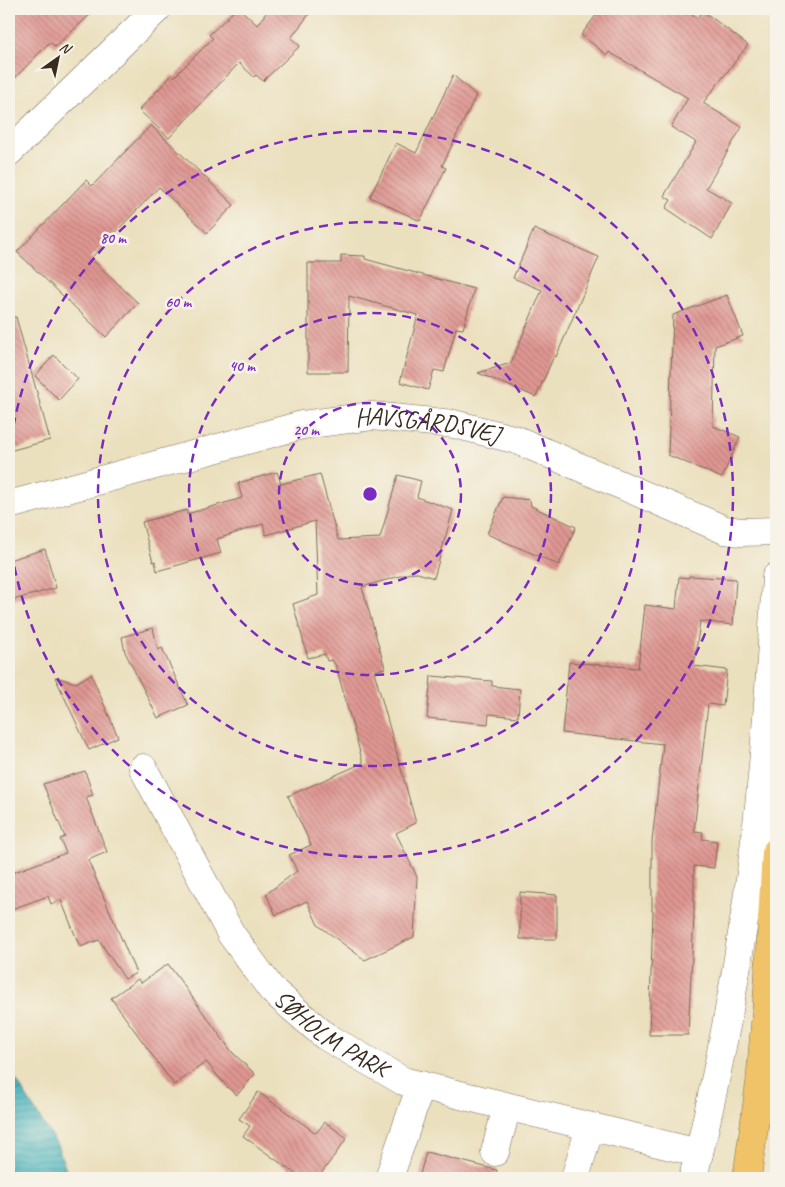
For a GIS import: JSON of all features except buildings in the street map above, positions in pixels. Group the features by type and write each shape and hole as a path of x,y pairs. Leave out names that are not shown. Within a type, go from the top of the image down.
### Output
{"highway":[{"path":"747,1178 760,1084 776,852"}],"street":[{"path":"9,152 157,9"},
{"name":"HAVSGÅRDSVEJ","path":"9,505 302,426 372,416 454,424 517,440 725,530 741,532 776,531"},
{"path":"696,1166 722,1050 740,947 755,842 776,576"},
{"name":"SØHOLM PARK","path":"143,768 231,934 272,990 325,1036 403,1081 590,1127 696,1166"},
{"path":"391,1172 421,1085"},
{"path":"495,1152 507,1107"},
{"path":"575,1178 590,1127"}],"water":[{"path":"9,1069 57,1145 69,1178 9,1178"}]}
